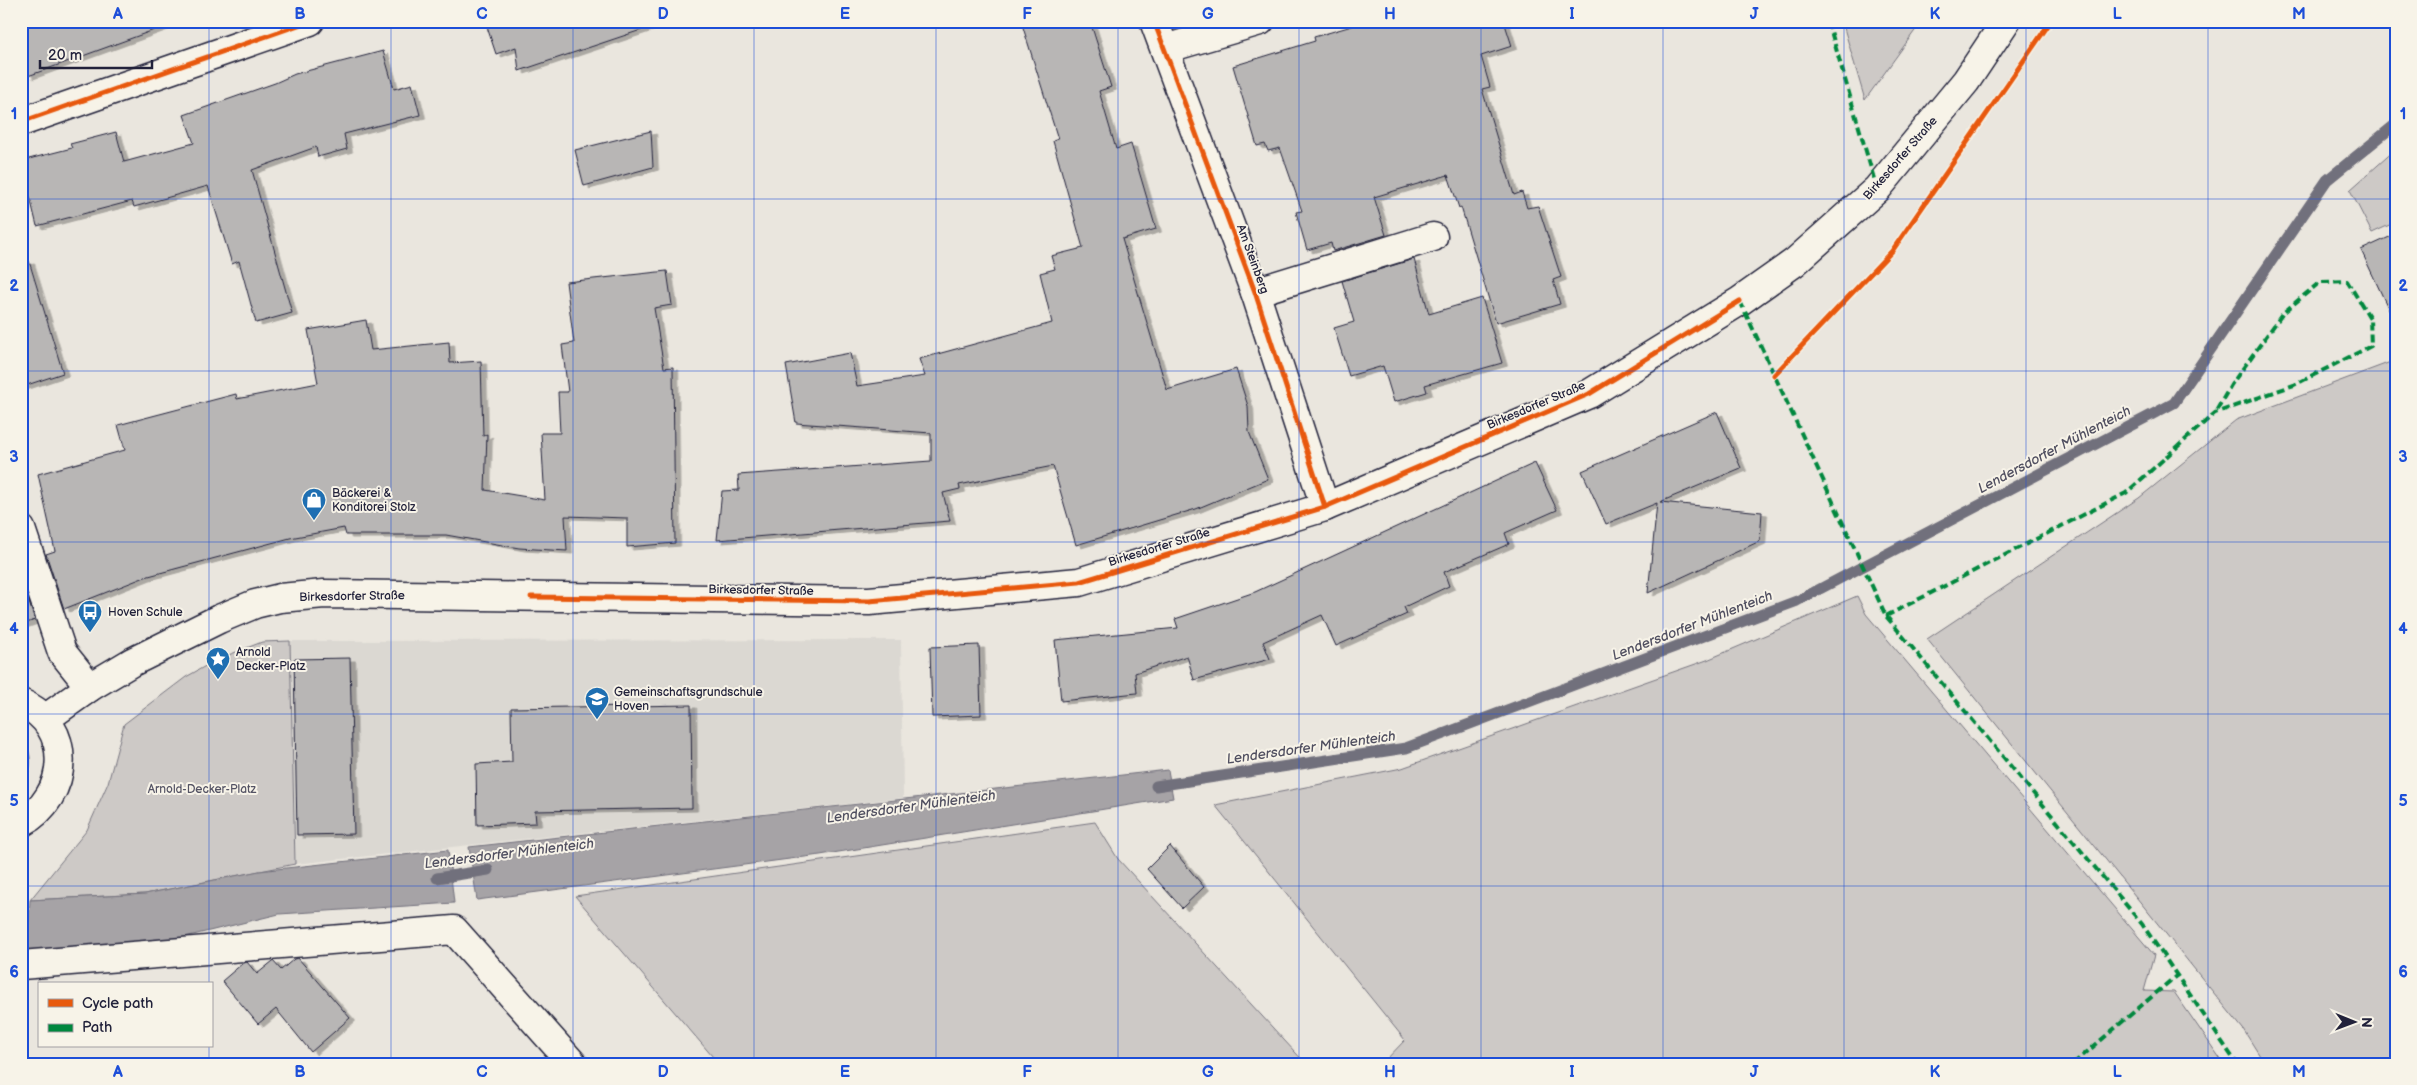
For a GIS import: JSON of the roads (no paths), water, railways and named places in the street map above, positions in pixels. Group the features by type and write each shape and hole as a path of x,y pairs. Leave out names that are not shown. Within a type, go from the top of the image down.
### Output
{"main road":[{"path":"21,122 310,21"},
{"name":"Am Steinberg","path":"1154,21 1255,292 1325,507"},
{"path":"1165,49 1260,21"},
{"name":"Birkesdorfer Straße","path":"45,719 90,687 166,643 255,604 280,598 324,594 832,600 898,598 1079,582 1325,507 1589,394 1740,301 1795,262 1877,189 1966,80 2006,21"},
{"name":"Am Steinberg","path":"1255,292 1433,237"},
{"path":"21,529 62,652 90,687"},
{"path":"21,703 29,706 45,719 56,738 59,752 58,780 49,800 34,816 21,823"},
{"path":"21,965 454,930 572,1064"}],"water":[{"path":"1168,770 1173,798 820,855 477,900 469,847"},
{"path":"448,850 454,903 279,914 160,943 27,952 30,900 145,894 259,871"}],"waterway":[{"name":"Lendersdorfer Mühlenteich","path":"1156,786 1406,748 1797,601 2174,403 2327,180 2396,124"},
{"name":"Lendersdorfer Mühlenteich","path":"437,878 488,870"}],"place":[{"name":"Bäckerei & Konditorei Stolz","path":"314,521"},
{"name":"Hoven Schule","path":"90,633"},
{"name":"Arnold Decker-Platz","path":"218,680"},
{"name":"Gemeinschaftsgrundschule Hoven","path":"597,720"}],"park label":[{"name":"Arnold-Decker-Platz","path":"202,789"}]}
